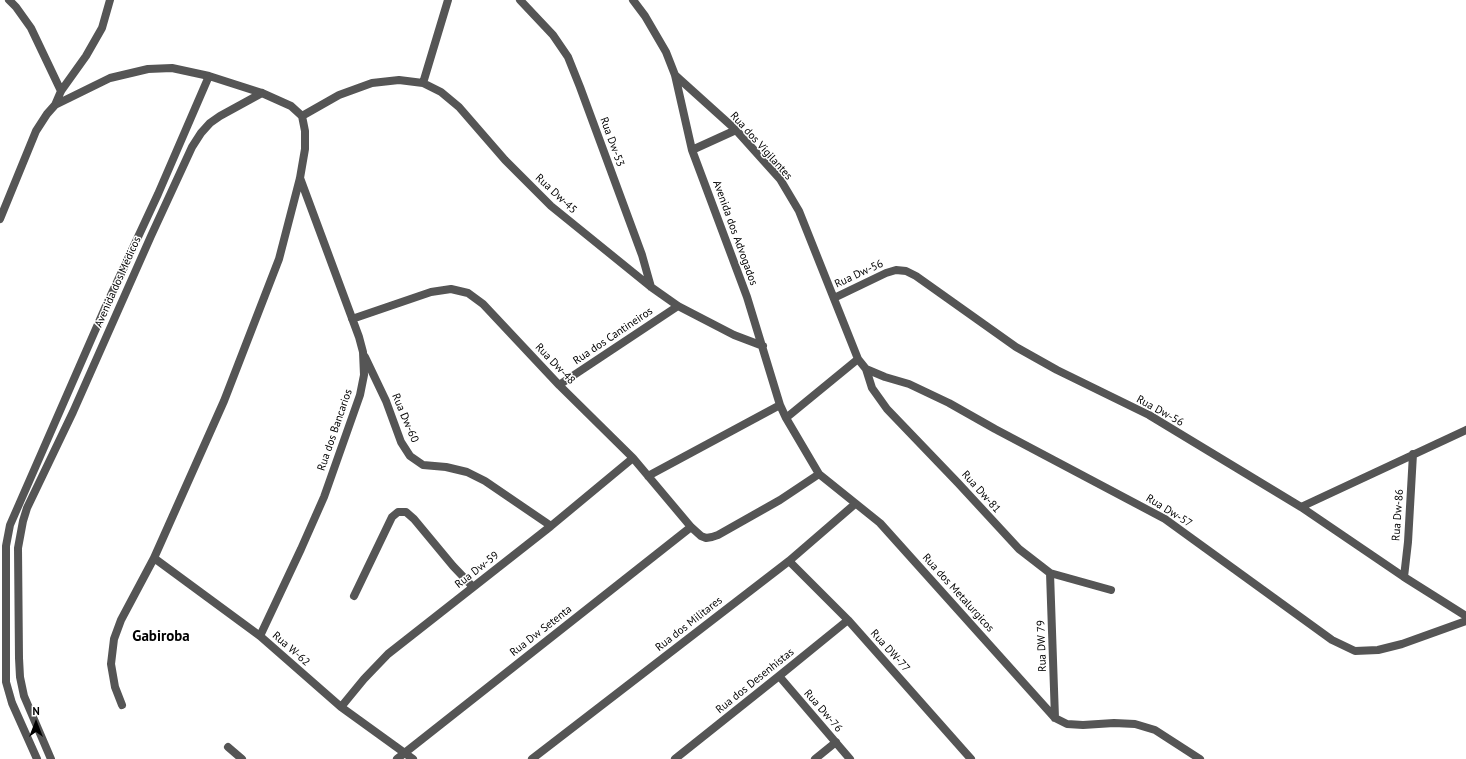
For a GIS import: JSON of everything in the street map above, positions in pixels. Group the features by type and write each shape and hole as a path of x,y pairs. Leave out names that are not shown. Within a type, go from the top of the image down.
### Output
{"street":[{"path":"9,0 31,28 61,91"},
{"path":"0,218 36,131 55,105 61,91 86,56 102,28 110,0"},
{"path":"423,83 448,0"},
{"name":"Rua Dw-53","path":"520,0 553,35 568,57 642,255 651,287"},
{"name":"Avenida dos Advogados","path":"633,0 645,16 666,52 675,75 692,150 747,297 780,405 819,474"},
{"path":"55,105 110,78 148,69 172,68 209,76 262,92 291,106 302,116 305,131 305,149 300,178 276,266 224,401 154,558 121,620 114,639 111,664 115,687 122,705"},
{"name":"Rua dos Vigilantes","path":"675,75 736,130 780,180 795,205 858,359"},
{"name":"Avenida dos Médicos","path":"37,759 12,703 6,682 6,546 10,525 209,76"},
{"name":"Rua Dw-45","path":"302,116 339,95 372,82 399,80 423,83 441,92 459,107 506,160 551,206 651,287 678,306 734,335 763,346"},
{"name":"Avenida dos Médicos","path":"51,759 24,696 20,676 18,548 27,508 73,412 116,313 192,147 210,123 262,92"},
{"path":"692,150 736,130"},
{"name":"Rua dos Bancarios","path":"260,636 324,497 360,396 364,375 363,352 359,337 300,178"},
{"path":"158,194 168,198"},
{"name":"Rua Dw-56","path":"834,298 886,273 896,270 906,271 916,276 1016,347 1057,370 1148,416 1301,507 1404,577 1466,616"},
{"name":"Rua Dw-48","path":"352,319 431,292 451,290 468,293 483,304 559,385 633,458 690,527 706,538 712,538 718,535 780,500 819,474"},
{"name":"Rua dos Cantineiros","path":"559,385 678,306"},
{"path":"105,308 116,313"},
{"name":"Rua Dw-60","path":"363,352 386,401 402,442 410,456 424,465 446,467 467,472 485,481 551,526"},
{"path":"786,418 858,359"},
{"name":"Rua Dw-57","path":"858,359 866,369 909,384 949,403 1165,519 1332,640 1355,651 1378,650 1402,644 1466,621"},
{"name":"Rua Dw-81","path":"866,369 872,388 887,409 1019,549 1050,573 1111,590"},
{"path":"648,476 780,405"},
{"path":"1301,507 1466,430"},
{"name":"Rua Dw-86","path":"1404,577 1408,542 1413,454"},
{"name":"Rua Dw-59","path":"341,707 364,679 388,654 551,526 633,458"},
{"name":"Rua dos Metalurgicos","path":"819,474 880,523 1055,718 1067,724 1135,724 1155,730 1200,759"},
{"name":"Rua dos Militares","path":"532,759 789,561 856,504"},
{"path":"17,507 27,508"},
{"path":"354,596 392,517 398,512 406,512 414,519 453,566 473,587"},
{"name":"Rua Dw Setenta","path":"396,759 690,527"},
{"name":"Rua W-62","path":"154,558 260,636 341,707 413,759"},
{"name":"Rua DW-77","path":"789,561 848,620 971,759"},
{"name":"Rua DW 79","path":"1050,573 1055,718"},
{"name":"Rua dos Desenhistas","path":"675,759 848,620"},
{"name":"Rua Dw-76","path":"779,676 850,759"},
{"path":"814,759 836,742"},
{"path":"228,747 242,759"}],"district":[{"name":"Gabiroba","path":"161,637"}]}
